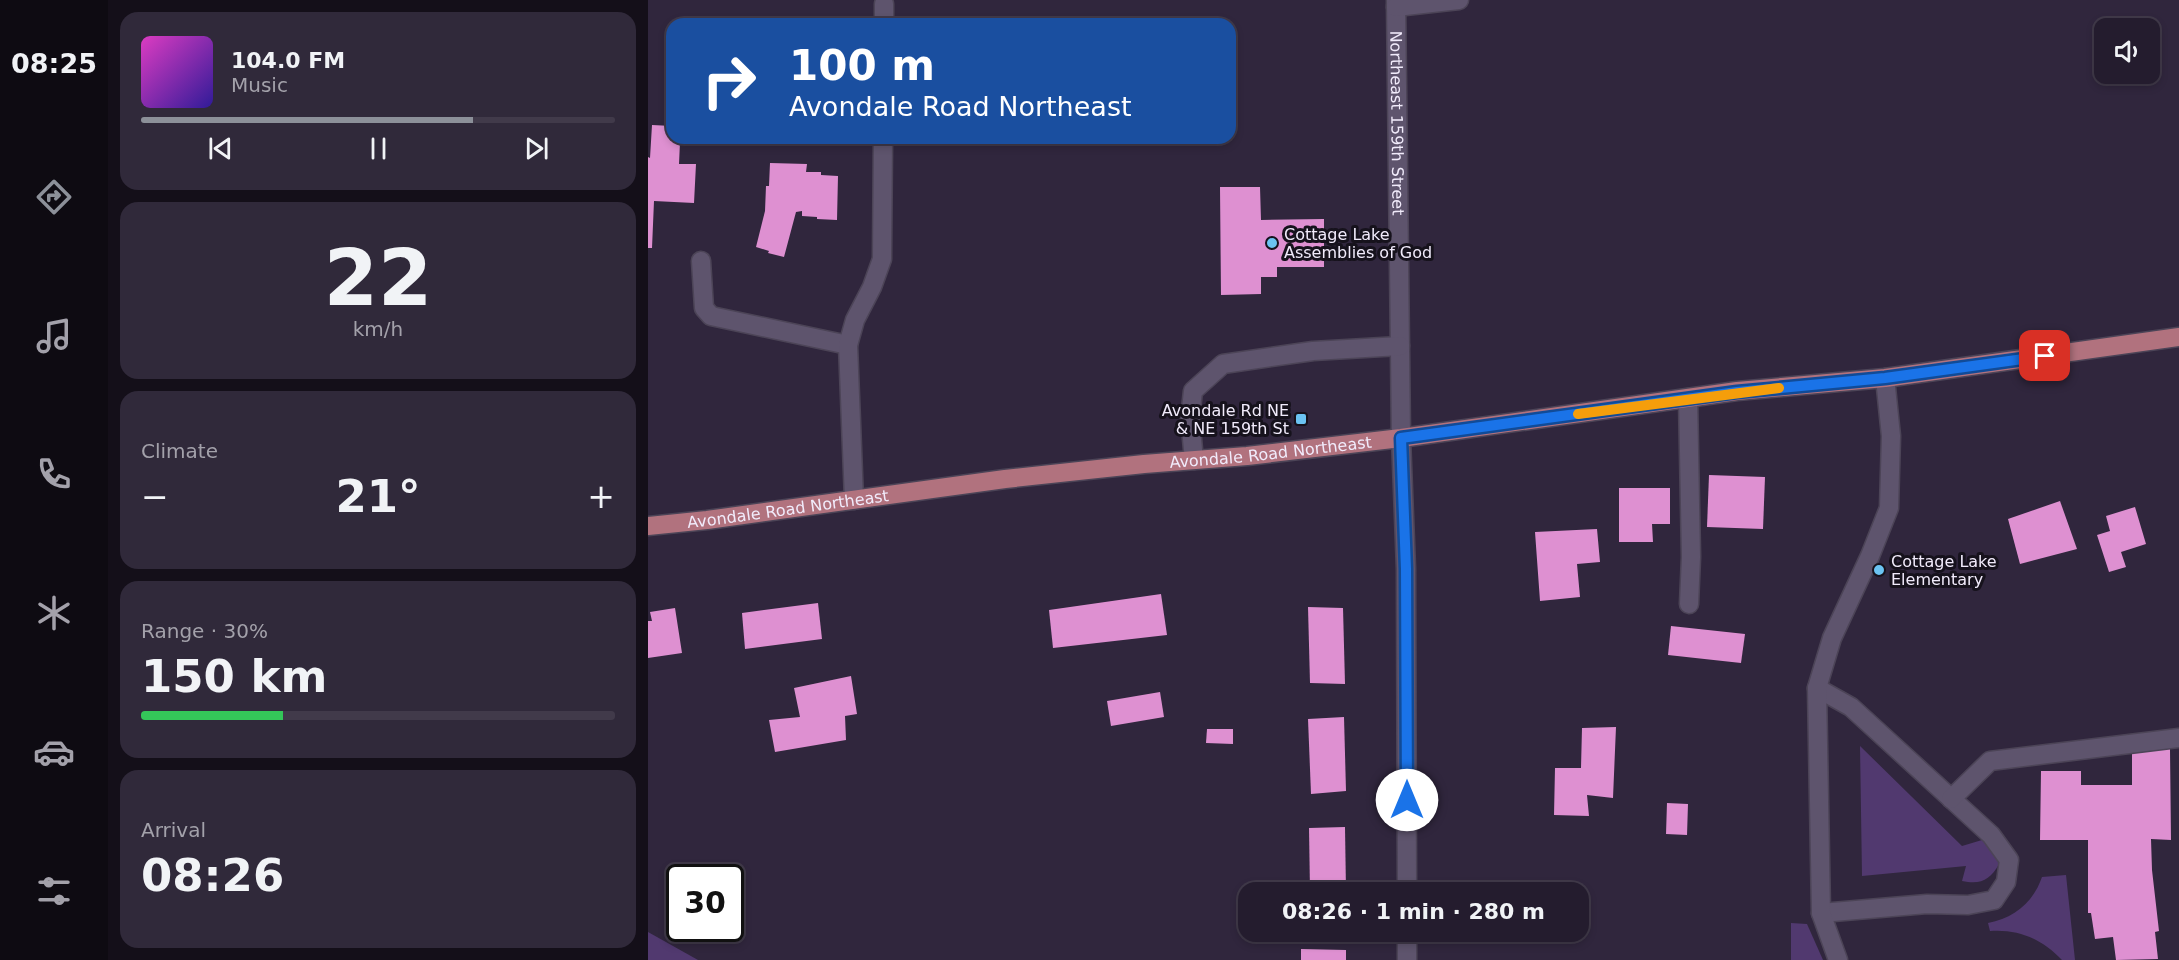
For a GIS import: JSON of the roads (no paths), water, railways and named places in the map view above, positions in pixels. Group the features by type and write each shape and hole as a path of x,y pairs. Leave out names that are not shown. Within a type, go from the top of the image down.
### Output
{"main road":[{"name":"Avondale Road Northeast","path":"648,526 1016,478 1247,456 1401,438 1688,398 1885,378 2179,337"}],"street":[{"path":"1396,3 1459,0"},
{"name":"Northeast 159th Street","path":"1396,3 1401,438 1406,569 1407,882"},
{"path":"884,4 884,18"},
{"path":"854,500 848,345 855,320 872,287 882,259 883,144"},
{"path":"701,261 704,308 711,316 848,345"},
{"path":"1194,460 1190,418 1193,391 1223,364 1312,351 1400,346"},
{"path":"1838,960 1821,913 1817,688 1832,638 1870,556 1889,508 1890,436 1885,378"},
{"path":"1688,398 1689,604"},
{"path":"1817,688 1851,707 1991,835 2009,860 2006,882 1994,900 1968,905 1928,904 1821,913"},
{"path":"1951,799 1989,761 2179,738"},
{"path":"1407,942 1407,960"}],"place":[{"name":"Cottage Lake Assemblies of God","path":"1272,243"},
{"name":"Avondale Rd NE & NE 159th St","path":"1301,419"},
{"name":"Cottage Lake Elementary","path":"1879,570"}]}
